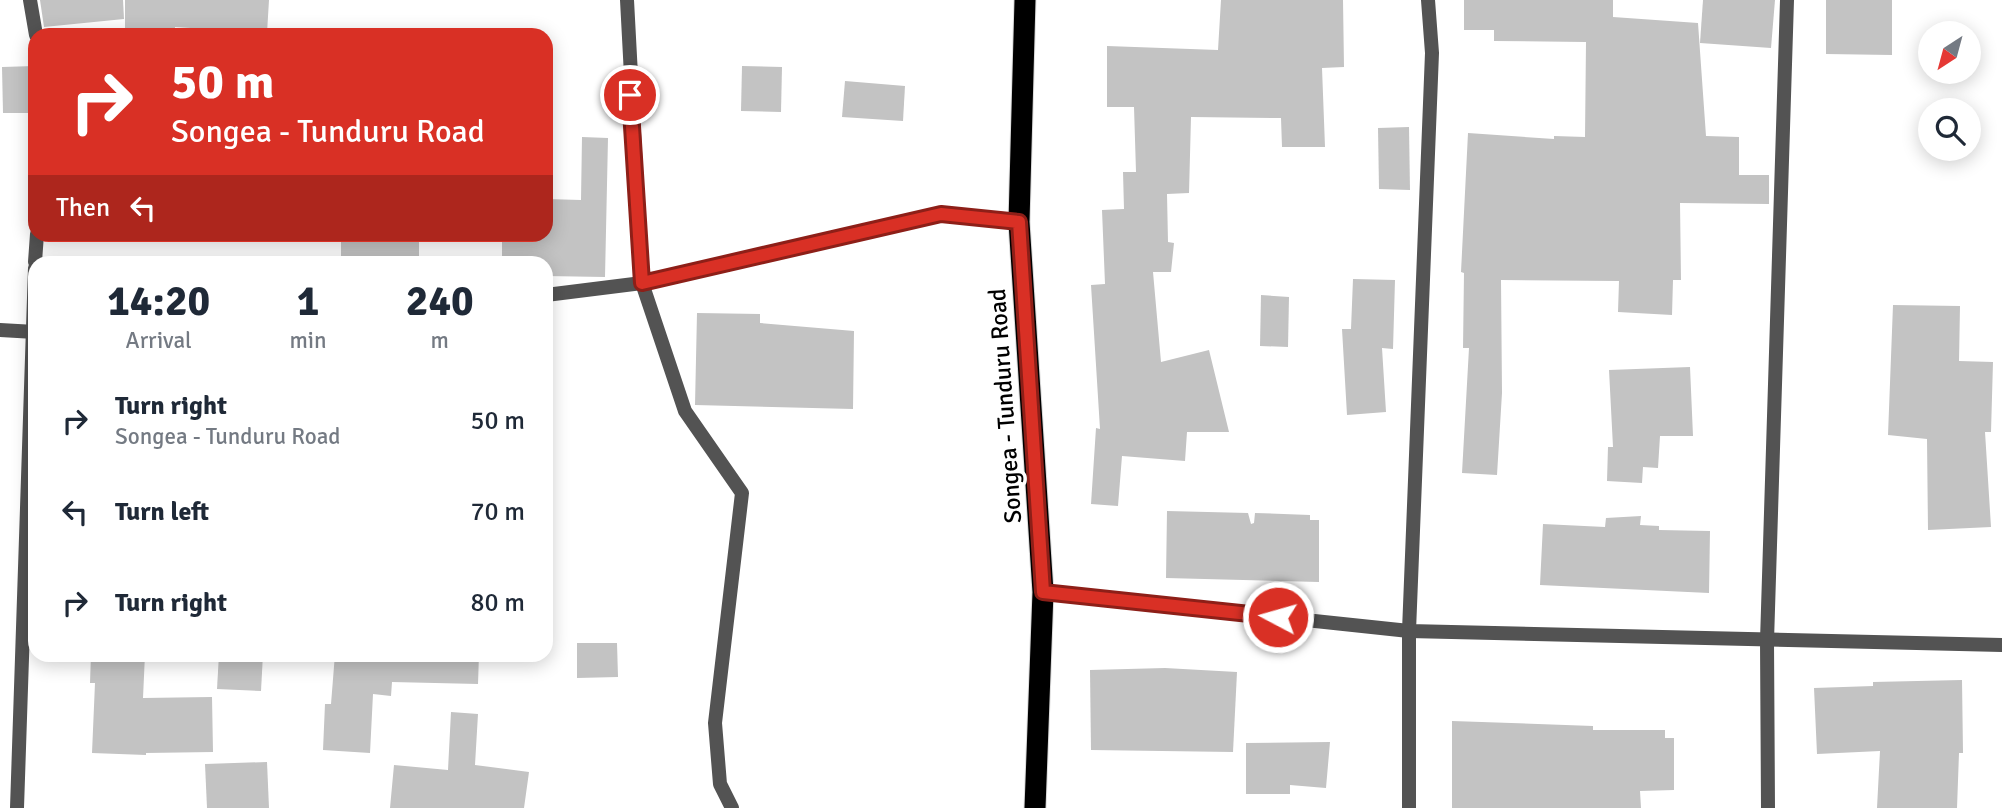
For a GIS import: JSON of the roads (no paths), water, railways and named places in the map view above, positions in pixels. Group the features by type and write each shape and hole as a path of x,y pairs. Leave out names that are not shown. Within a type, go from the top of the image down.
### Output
{"highway":[{"name":"Songea - Tunduru Road","path":"1024,0 1019,222 1043,592 1035,808"}],"street":[{"path":"30,0 35,28"},
{"path":"627,0 642,283 685,411 742,493 715,723 720,784 732,808"},
{"path":"1409,808 1409,631 1432,53 1428,0"},
{"path":"1768,808 1767,641 1787,0"},
{"path":"553,294 642,283 941,214 1019,222"},
{"path":"0,330 28,331"},
{"path":"17,808 28,480"},
{"path":"1043,592 1409,631 2002,645"}]}
